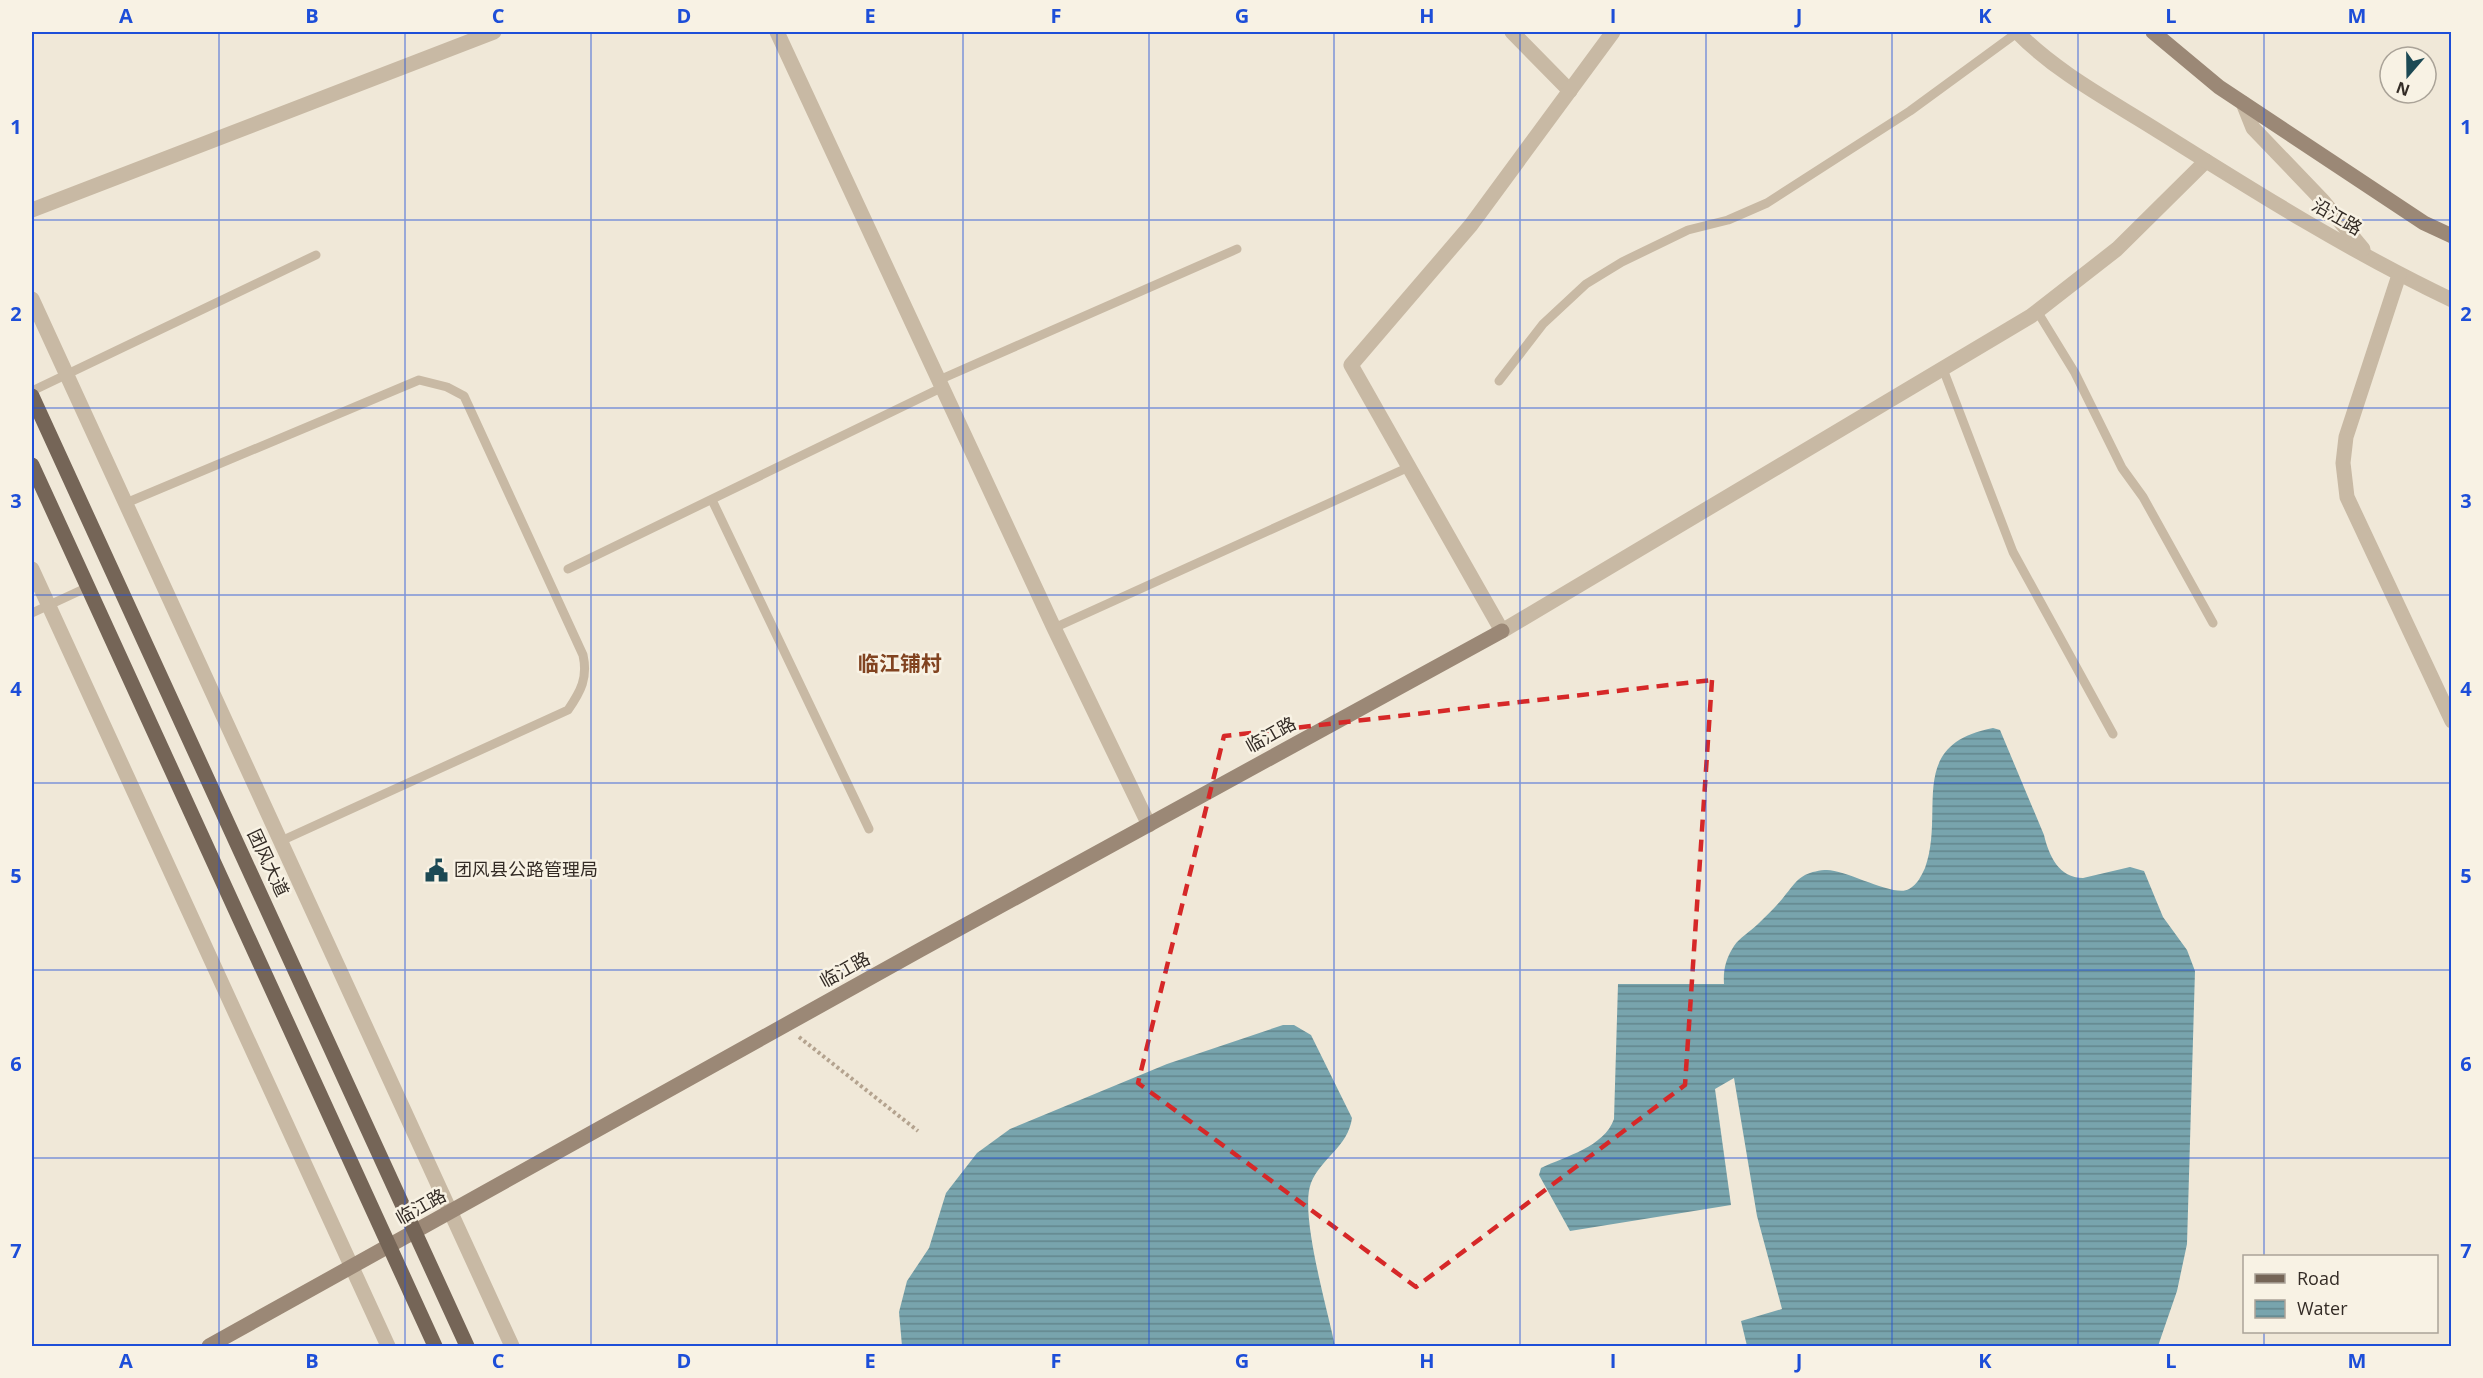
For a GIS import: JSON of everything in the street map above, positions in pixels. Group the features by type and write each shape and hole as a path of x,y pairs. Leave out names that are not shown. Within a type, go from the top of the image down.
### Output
{"main road":[{"name":"团风大道","path":"32,394 467,1347"},
{"path":"32,465 435,1347"}],"street":[{"path":"32,210 494,32"},
{"path":"777,32 1054,628 1149,825"},
{"path":"1512,32 1570,91"},
{"path":"1613,32 1471,225 1351,365 1503,631 2037,311 2117,249 2206,161"},
{"name":"沿江路","path":"2017,32 2066,72 2206,161 2371,259 2451,300"},
{"path":"2153,32 2168,47 2243,104 2406,212 2451,236"},
{"path":"2243,104 2253,128 2323,201 2371,259"},
{"path":"2399,274 2346,437 2343,480 2347,497 2451,722"},
{"path":"32,299 512,1347"},
{"path":"32,569 388,1347"},
{"name":"临江路","path":"209,1347 787,1025 1503,631"}],"lane":[{"path":"1499,381 1543,324 1586,284 1622,262 1688,230 1728,220 1767,203 1910,111 2017,32"},
{"path":"568,569 712,500 941,383 1237,249"},
{"path":"32,394 316,255"},
{"path":"2037,311 2074,373 2122,468 2143,497 2213,623"},
{"path":"1943,369 2013,552 2113,734"},
{"path":"126,503 419,380 447,387 464,396 583,655 586,671 579,694 568,710 281,841"},
{"path":"1054,628 1409,467"},
{"path":"712,500 869,829"},
{"path":"32,613 88,587"}],"path":[{"path":"787,1025 809,1046 918,1131"}],"highlighted area":[{"path":"1712,680 1685,1085 1416,1287 1138,1083 1224,736"}],"water":[{"path":"1993,728 2000,730 2056,864 2067,874 2083,878 2130,867 2144,871 2163,917 2187,950 2195,971 2187,1244 2177,1291 2158,1346 1747,1346 1741,1321 1782,1309 1757,1216 1734,1078 1715,1089 1731,1205 1570,1231 1539,1175 1541,1168 1593,1144 1609,1129 1614,1119 1618,984 1724,984 1726,964 1736,943 1772,910 1797,881 1810,873 1824,870 1836,871 1893,890 1902,891 1912,887 1919,880 1925,868 1930,846 1934,783 1938,764 1948,749 1966,737"},
{"path":"1283,1025 1294,1025 1311,1035 1352,1118 1350,1128 1340,1145 1315,1174 1308,1197 1311,1239 1335,1346 902,1346 899,1312 907,1281 929,1248 946,1193 977,1153 1010,1129 1167,1064"}],"place":[{"name":"团风县公路管理局","path":"436,870"}],"district":[{"name":"临江铺村","path":"900,664"}]}
